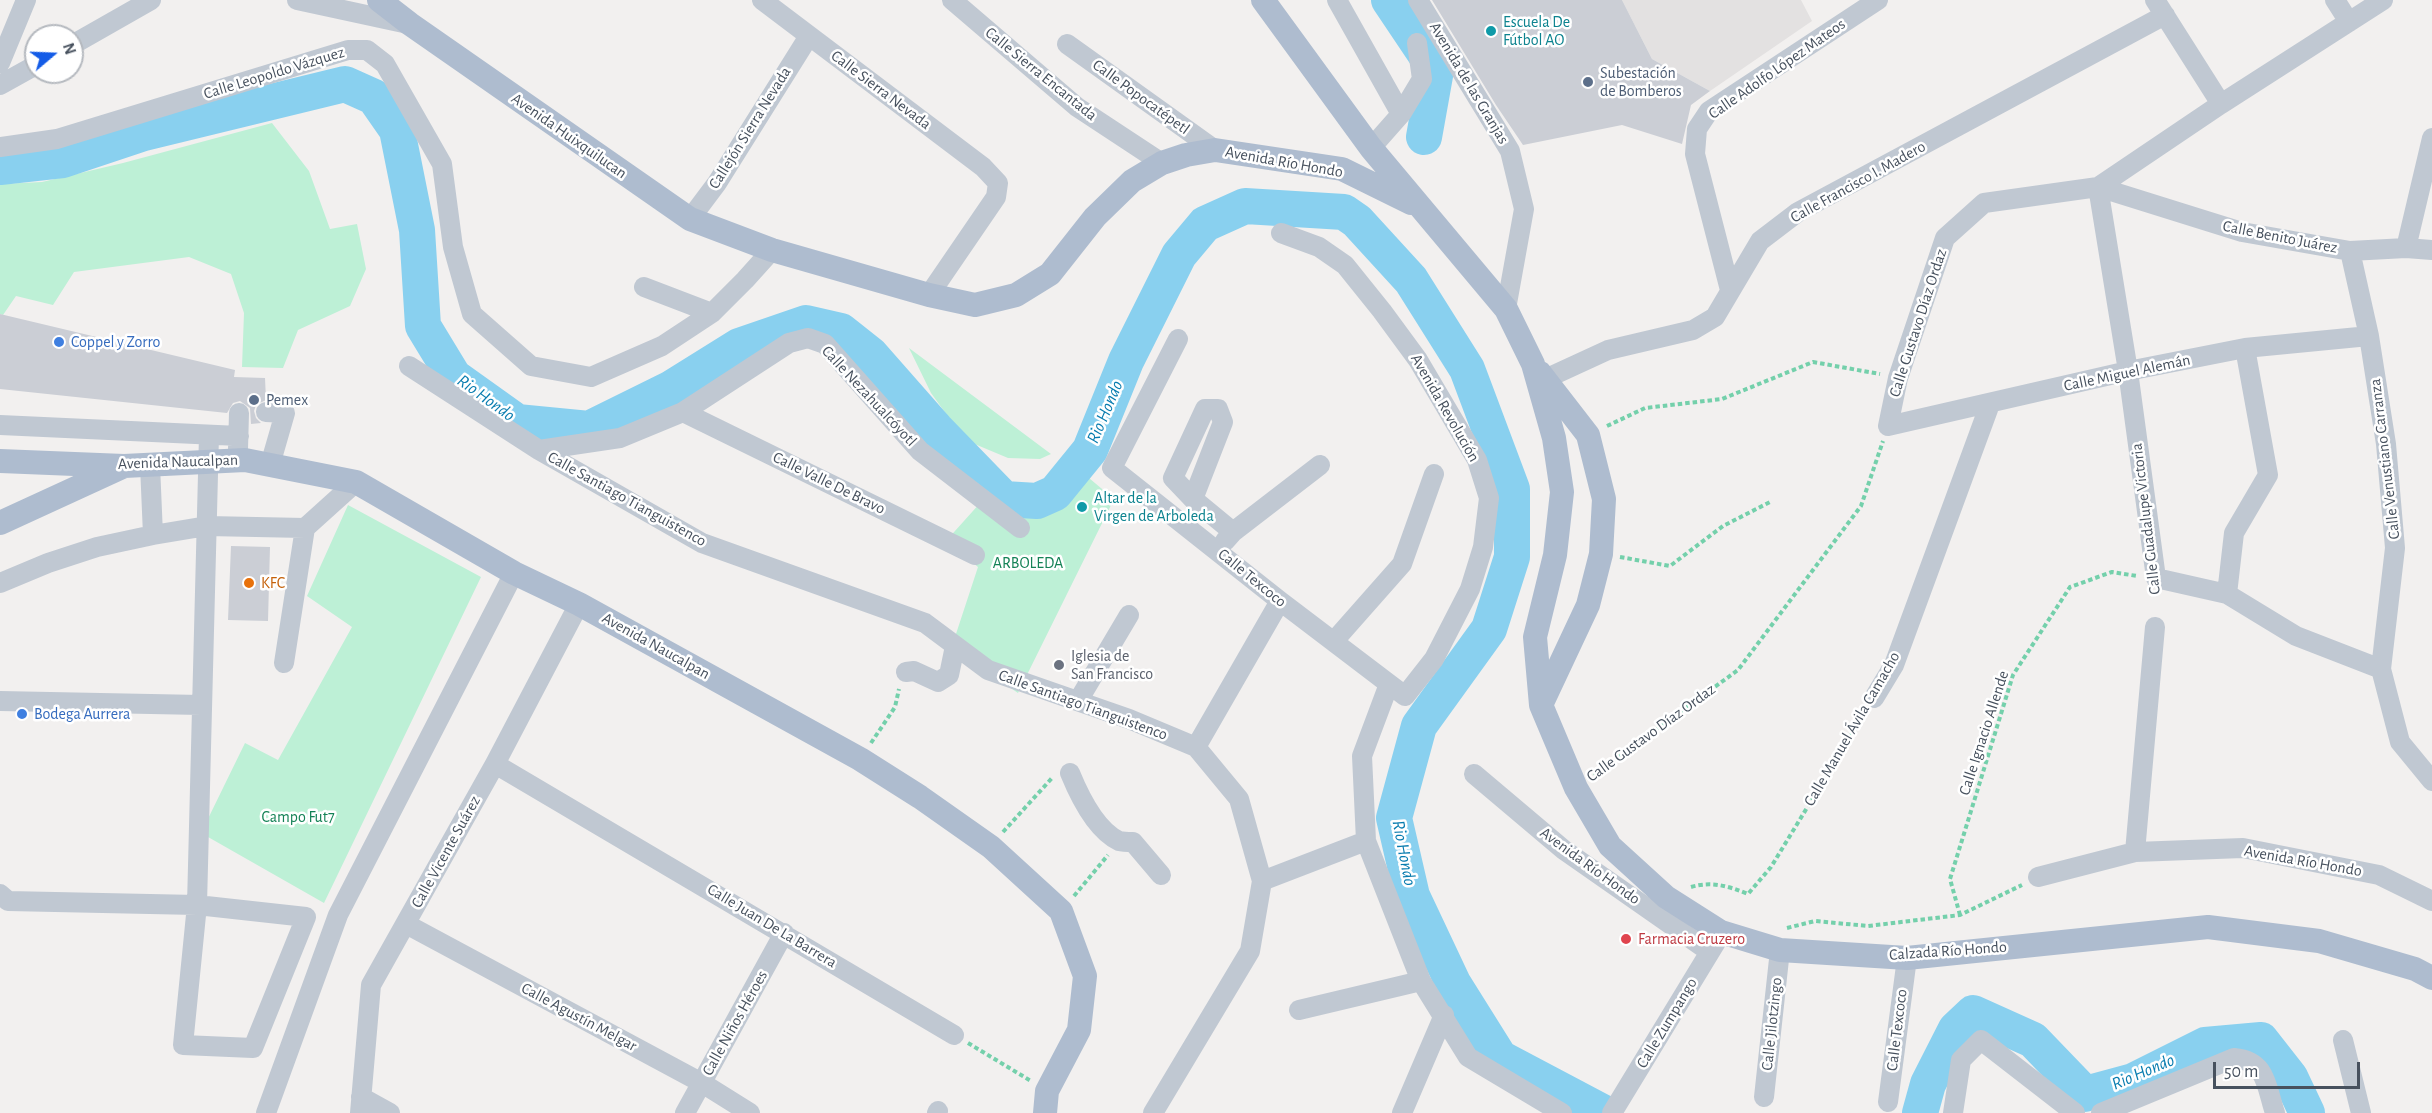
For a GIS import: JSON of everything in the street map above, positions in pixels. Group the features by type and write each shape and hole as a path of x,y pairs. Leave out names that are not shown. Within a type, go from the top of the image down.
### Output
{"main road":[{"name":"Avenida Huixquilucan","path":"379,0 690,219 772,250"},
{"path":"1263,0 1371,148 1506,309 1539,372 1588,435 1604,499 1601,554 1588,605 1541,705"},
{"path":"1342,169 1371,148"},
{"name":"Avenida Río Hondo","path":"772,250 929,295 975,305 1016,295 1050,274 1095,218 1132,181 1162,163 1186,155 1215,150 1342,169 1420,208"},
{"path":"1539,372 1554,438 1562,492 1555,555 1534,638 1541,705"},
{"name":"Avenida Naucalpan","path":"0,461 150,465 210,461 238,448 270,465 356,482 514,573 579,604 860,759 920,797 991,847 1061,911 1086,976 1079,1030 1046,1102"},
{"path":"0,523 124,466"},
{"name":"Calzada Río Hondo","path":"1541,705 1576,788 1610,846 1716,942 1752,941 1780,950 1907,958 2208,927 2319,941 2415,969 2432,978"}],"street":[{"path":"0,63 26,0"},
{"path":"84,38 152,0"},
{"path":"297,0 411,24"},
{"name":"Calle Sierra Nevada","path":"762,0 983,167 998,183 996,197 929,295"},
{"name":"Calle Sierra Encantada","path":"952,0 1077,107 1162,163"},
{"path":"1337,0 1401,114"},
{"name":"Avenida de las Granjas","path":"1418,0 1510,151 1524,209 1506,309"},
{"name":"Calle Adolfo López Mateos","path":"1730,290 1695,154 1697,129 1709,111 1878,0"},
{"path":"2335,0 2349,22"},
{"name":"Calle Gustavo Díaz Ordaz","path":"1888,426 1898,378 1945,238 1984,203 2098,187 2221,104 2383,0"},
{"path":"2160,8 2221,104"},
{"name":"Calle Francisco I. Madero","path":"1539,372 1608,350 1693,330 1715,317 1760,242 1798,212 2160,8"},
{"name":"Callejón Sierra Nevada","path":"690,219 717,183 809,36"},
{"path":"1371,148 1401,114 1422,79 1417,43"},
{"name":"Calle Popocatépetl","path":"1067,44 1215,150"},
{"name":"Calle Leopoldo Vázquez","path":"0,147 57,139 348,50 367,50 385,64 442,164 453,248 472,314 531,366 591,377 662,346 712,313 772,250"},
{"path":"0,85 24,72"},
{"path":"2406,248 2432,138"},
{"name":"Calle Benito Juárez","path":"2098,187 2242,232 2350,251 2406,248 2432,250"},
{"name":"Calle Guadalupe Victoria","path":"2098,187 2128,371 2156,578"},
{"name":"Avenida Revolución","path":"1281,233 1319,247 1346,266 1382,311 1418,360 1477,460 1488,498 1483,547 1470,589 1434,659 1399,691"},
{"name":"Calle Venustiano Carranza","path":"2350,251 2369,336 2386,444 2395,548 2381,669"},
{"path":"644,287 712,313"},
{"name":"Calle Miguel Alemán","path":"1888,426 2128,371 2245,348 2369,336"},
{"name":"Calle Nezahualcóyotl","path":"539,450 620,438 683,412 789,343 808,338 825,344 920,451 1020,528"},
{"name":"Calle Texcoco","path":"1178,339 1112,468 1280,601 1399,691"},
{"path":"2227,594 2234,533 2268,475 2245,348"},
{"path":"409,366 539,450"},
{"name":"Calle Manuel Ávila Camacho","path":"1874,698 1894,665 1990,404"},
{"path":"1193,499 1223,422 1218,409 1204,409 1173,478 1193,499 1233,532"},
{"path":"0,425 210,435 238,448 239,412"},
{"path":"266,412 285,413 270,465"},
{"name":"Calle Valle De Bravo","path":"683,412 975,555"},
{"path":"0,894 8,901 198,905 306,917 253,1048 183,1045 198,905 201,705 210,435"},
{"name":"Calle Santiago Tianguistenco","path":"539,450 702,543 926,623 988,670 1129,719 1197,747 1239,799 1262,881 1250,951 1153,1113"},
{"path":"150,465 153,535"},
{"path":"1217,549 1233,532 1320,465"},
{"path":"1334,641 1402,564 1434,474"},
{"path":"284,663 304,528 356,482"},
{"path":"0,583 48,563 97,547 153,535 207,526 304,528"},
{"path":"266,1113 338,915 514,573"},
{"path":"2156,578 2227,594 2295,636 2381,669 2400,742 2432,781"},
{"path":"1197,747 1280,601"},
{"name":"Calle Vicente Suárez","path":"361,1105 371,985 495,764 579,604"},
{"path":"1078,701 1129,615"},
{"path":"2135,852 2155,627"},
{"path":"906,672 914,671 938,682 949,675 955,646"},
{"path":"1399,691 1386,692 1362,756 1366,841 1421,981 1468,1057 1562,1113"},
{"path":"0,701 201,705"},
{"name":"Calle Juan De La Barrera","path":"495,764 954,1035"},
{"path":"1071,773 1080,797 1101,825 1120,841 1133,842 1161,875"},
{"name":"Avenida Río Hondo","path":"1474,774 1564,850 1716,942"},
{"path":"1262,881 1366,841"},
{"name":"Avenida Río Hondo","path":"2038,877 2135,852 2243,848 2379,875 2432,901"},
{"name":"Calle Agustín Melgar","path":"406,924 702,1083 750,1113"},
{"name":"Calle Niños Héroes","path":"685,1113 784,933"},
{"name":"Calle Zumpango","path":"1612,1113 1716,942"},
{"name":"Calle Jilotzingo","path":"1764,1097 1780,950"},
{"name":"Calle Texcoco","path":"1888,1102 1907,958"},
{"path":"1299,1010 1421,981"},
{"path":"1402,1113 1444,1015"},
{"path":"1953,1113 1961,1060 1981,1040 2075,1113"},
{"path":"2343,1040 2361,1113"},
{"path":"2101,1113 2234,1058 2256,1063 2264,1076 2274,1113"},
{"path":"361,1105 390,1113"}],"path":[{"path":"1588,435 1645,408 1722,399 1813,362 1898,378"},
{"name":"Calle Gustavo Díaz Ordaz","path":"1576,788 1738,670 1861,506 1888,426"},
{"path":"1601,554 1671,566 1723,526 1772,501"},
{"name":"Calle Ignacio Allende","path":"1960,915 1950,879 2013,675 2070,587 2112,572 2156,578"},
{"path":"860,759 895,706 906,672"},
{"name":"Calle Manuel Ávila Camacho","path":"1666,897 1700,884 1722,884 1748,894 1771,867 1874,698"},
{"path":"991,847 1052,778 1071,773"},
{"path":"1061,911 1120,841"},
{"path":"1752,941 1792,926 1815,921 1868,926 1960,915 2038,877"},
{"path":"954,1035 1046,1102"}],"shaded area":[{"path":"1622,0 1801,0 1812,21 1710,91 1652,59"}],"green space":[{"path":"272,123 309,171 330,229 357,224 366,269 350,306 298,330 283,368 242,367 244,313 231,274 189,257 74,272 53,305 16,296 3,315 0,314 0,184 42,182"},
{"path":"909,348 1051,454 1040,459 1008,458 965,440 931,393"},
{"name":"ARBOLEDA","path":"1083,473 1114,499 1018,693 981,668 954,640 978,567 946,541 981,502 1000,517 1030,513 1063,500"},
{"name":"Campo Fut7","path":"348,505 481,577 324,903 201,833 245,743 278,760 352,627 307,596"}],"building":[{"name":"Subestación de Bomberos","path":"1432,0 1622,0 1652,59 1710,91 1691,105 1682,144 1622,125 1523,145"},
{"name":"Coppel y Zorro","path":"0,314 235,370 234,377 265,378 266,400 256,405 254,411 261,423 251,424 250,408 240,401 233,403 227,413 0,389"},
{"name":"KFC","path":"231,546 270,547 268,621 228,620"}],"waterway":[{"path":"1389,0 1436,70 1424,137"},
{"name":"Rio Hondo","path":"0,167 63,160 144,133 345,84 374,97 397,130 417,230 423,326 454,377 517,422 589,429 670,389 739,346 806,323 841,331 870,354 936,429 1004,499 1037,501 1055,493 1090,450 1126,361 1179,255 1205,224 1245,206 1344,212 1357,221 1411,280 1467,369 1512,489 1512,557 1489,629 1419,726 1394,818 1412,896 1453,983 1500,1058 1604,1113"},
{"name":"Rio Hondo","path":"1920,1113 1928,1084 1956,1029 1973,1013 2033,1040 2085,1094 2133,1081 2205,1045 2261,1040 2290,1077 2307,1113"}],"place":[{"name":"Escuela De Fútbol AO","path":"1491,31"},
{"name":"Subestación de Bomberos","path":"1588,82"},
{"name":"Coppel y Zorro","path":"59,342"},
{"name":"Pemex","path":"254,400"},
{"name":"Altar de la Virgen de Arboleda","path":"1082,507"},
{"name":"KFC","path":"249,583"},
{"name":"Iglesia de San Francisco","path":"1059,665"},
{"name":"Bodega Aurrera","path":"22,714"},
{"name":"Farmacia Cruzero","path":"1626,939"}]}
